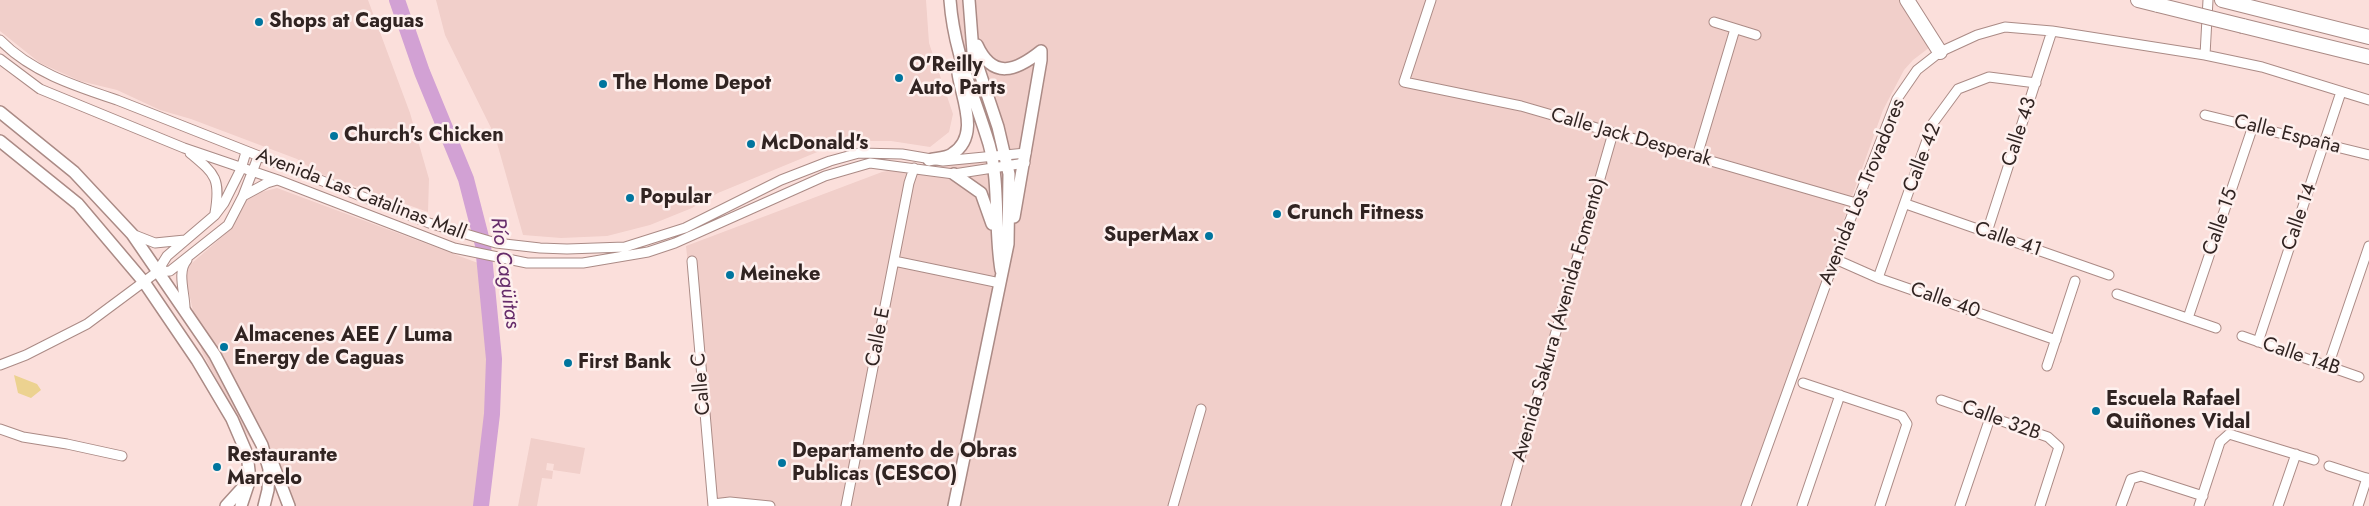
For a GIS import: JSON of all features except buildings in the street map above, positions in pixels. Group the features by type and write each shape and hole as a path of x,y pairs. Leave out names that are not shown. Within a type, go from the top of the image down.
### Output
{"highway":[{"path":"1906,0 1940,52"},
{"path":"2138,0 2369,57"},
{"path":"2222,0 2369,37"}],"main road":[{"path":"930,160 954,153 966,132 968,120 959,82 950,0"},
{"path":"954,506 1000,278 1007,160 973,52 969,0"},
{"path":"972,35 983,58 991,65 1001,68 1014,69 1041,51 1042,60 1025,158 1003,242"},
{"path":"956,46 992,162 1003,242"},
{"path":"0,112 74,172 132,234 215,355 262,445 269,469 268,490 264,506"},
{"path":"0,141 78,204 144,282 197,360 232,419 247,454 250,479 241,506"},
{"path":"954,174 981,193 1003,242"},
{"path":"262,445 269,453 289,506"},
{"path":"226,506 250,479"}],"street":[{"name":"Calle Jack Desperak","path":"1431,0 1404,82 1521,106 1856,203"},
{"path":"2205,54 2208,0"},
{"path":"1714,22 1756,35"},
{"name":"Avenida Los Trovadores","path":"1746,506 1835,259 1897,99 1917,70 1940,52 1977,34 2004,28 2052,31 2205,54 2262,67 2369,100"},
{"path":"1697,156 1735,29"},
{"name":"Calle 43","path":"1987,232 2052,31"},
{"name":"Avenida Las Catalinas Mall","path":"0,40 30,64 69,84 117,100 429,223 488,241 523,246 567,249 625,247 684,228 781,180 830,161 859,153 884,152 930,160 956,161 992,162 1025,158"},
{"name":"Avenida Las Catalinas Mall","path":"0,59 40,88 184,148 252,173 278,180 430,240 478,254 527,263 583,263 648,252 676,243 825,176 870,163 954,174 992,162"},
{"name":"Calle 42","path":"1878,278 1934,123 1958,89 1990,77 2036,83"},
{"name":"Calle 14","path":"2258,342 2341,92"},
{"name":"Calle España","path":"2205,114 2369,155"},
{"name":"Calle 15","path":"2188,318 2253,126"},
{"name":"Avenida Sakura (Avenida Fomento)","path":"1506,506 1613,133"},
{"path":"184,148 210,169 217,179 219,191 215,215"},
{"path":"0,364 26,355 86,324 158,272 167,256 215,215 224,203 241,169 246,152"},
{"path":"185,311 186,298 182,270 184,263 228,225 243,196 258,156"},
{"name":"Calle E","path":"846,506 908,183 914,168"},
{"path":"243,196 267,183 278,180"},
{"name":"Calle 41","path":"1906,204 2109,275"},
{"path":"132,234 155,243 185,240"},
{"path":"2328,366 2369,246"},
{"path":"158,272 170,270 194,254"},
{"name":"Calle 40","path":"1835,259 1878,278 2056,340"},
{"name":"Calle C","path":"692,261 713,505"},
{"path":"894,261 1000,278"},
{"path":"2047,366 2075,281"},
{"path":"2117,294 2216,328"},
{"name":"Calle 14B","path":"2242,336 2359,377"},
{"path":"1803,382 1902,416 1907,424 1880,506"},
{"path":"1802,506 1840,395"},
{"name":"Calle 32B","path":"1941,400 2048,437 2059,447 2040,506"},
{"path":"1173,506 1201,409"},
{"path":"1960,506 1990,418"},
{"path":"0,429 23,437 122,456"},
{"path":"2199,506 2220,442 2229,434 2314,460"},
{"path":"2278,506 2296,454"},
{"path":"2330,466 2368,478 2358,506"},
{"path":"2121,506 2131,479 2141,476 2203,496"},
{"path":"713,505 730,502 770,506"}],"shaded area":[{"name":"Shops at Caguas","path":"0,0 368,0 410,113 429,179 428,212 318,173 297,159 191,119 160,110 117,90 80,81 40,63 0,31"},
{"name":"Shops at Caguas","path":"436,0 926,0 929,43 953,114 949,132 930,147 891,141 844,141 718,193 692,208 650,225 607,236 561,238 523,235 495,136 445,35"},
{"path":"950,0 1903,0 1934,44 1913,60 1904,70 1883,110 1741,506 713,506 686,246 882,172 989,152"},
{"path":"277,188 478,263 497,404 480,506 288,506 275,470 243,429 202,352 184,270 230,230 250,195"},
{"path":"14,375 37,384 41,390 31,398 18,393"},
{"path":"531,438 585,448 580,474 553,470 554,464 547,463 546,470 553,471 552,479 542,478 537,506 518,506"}],"waterway":[{"name":"Río Cagüitas","path":"397,0 422,72 466,179 483,245 494,359 492,414 481,506"}],"place":[{"name":"Shops at Caguas","path":"259,22"},
{"name":"O'Reilly Auto Parts","path":"899,78"},
{"name":"The Home Depot","path":"603,84"},
{"name":"Church's Chicken","path":"334,136"},
{"name":"McDonald's","path":"751,144"},
{"name":"Popular","path":"630,198"},
{"name":"Crunch Fitness","path":"1277,214"},
{"name":"SuperMax","path":"1209,236"},
{"name":"Meineke","path":"730,275"},
{"name":"Almacenes AEE / Luma Energy de Caguas","path":"224,347"},
{"name":"First Bank","path":"568,363"},
{"name":"Escuela Rafael Quiñones Vidal","path":"2096,411"},
{"name":"Departamento de Obras Publicas (CESCO)","path":"782,463"},
{"name":"Restaurante Marcelo","path":"217,467"}]}
